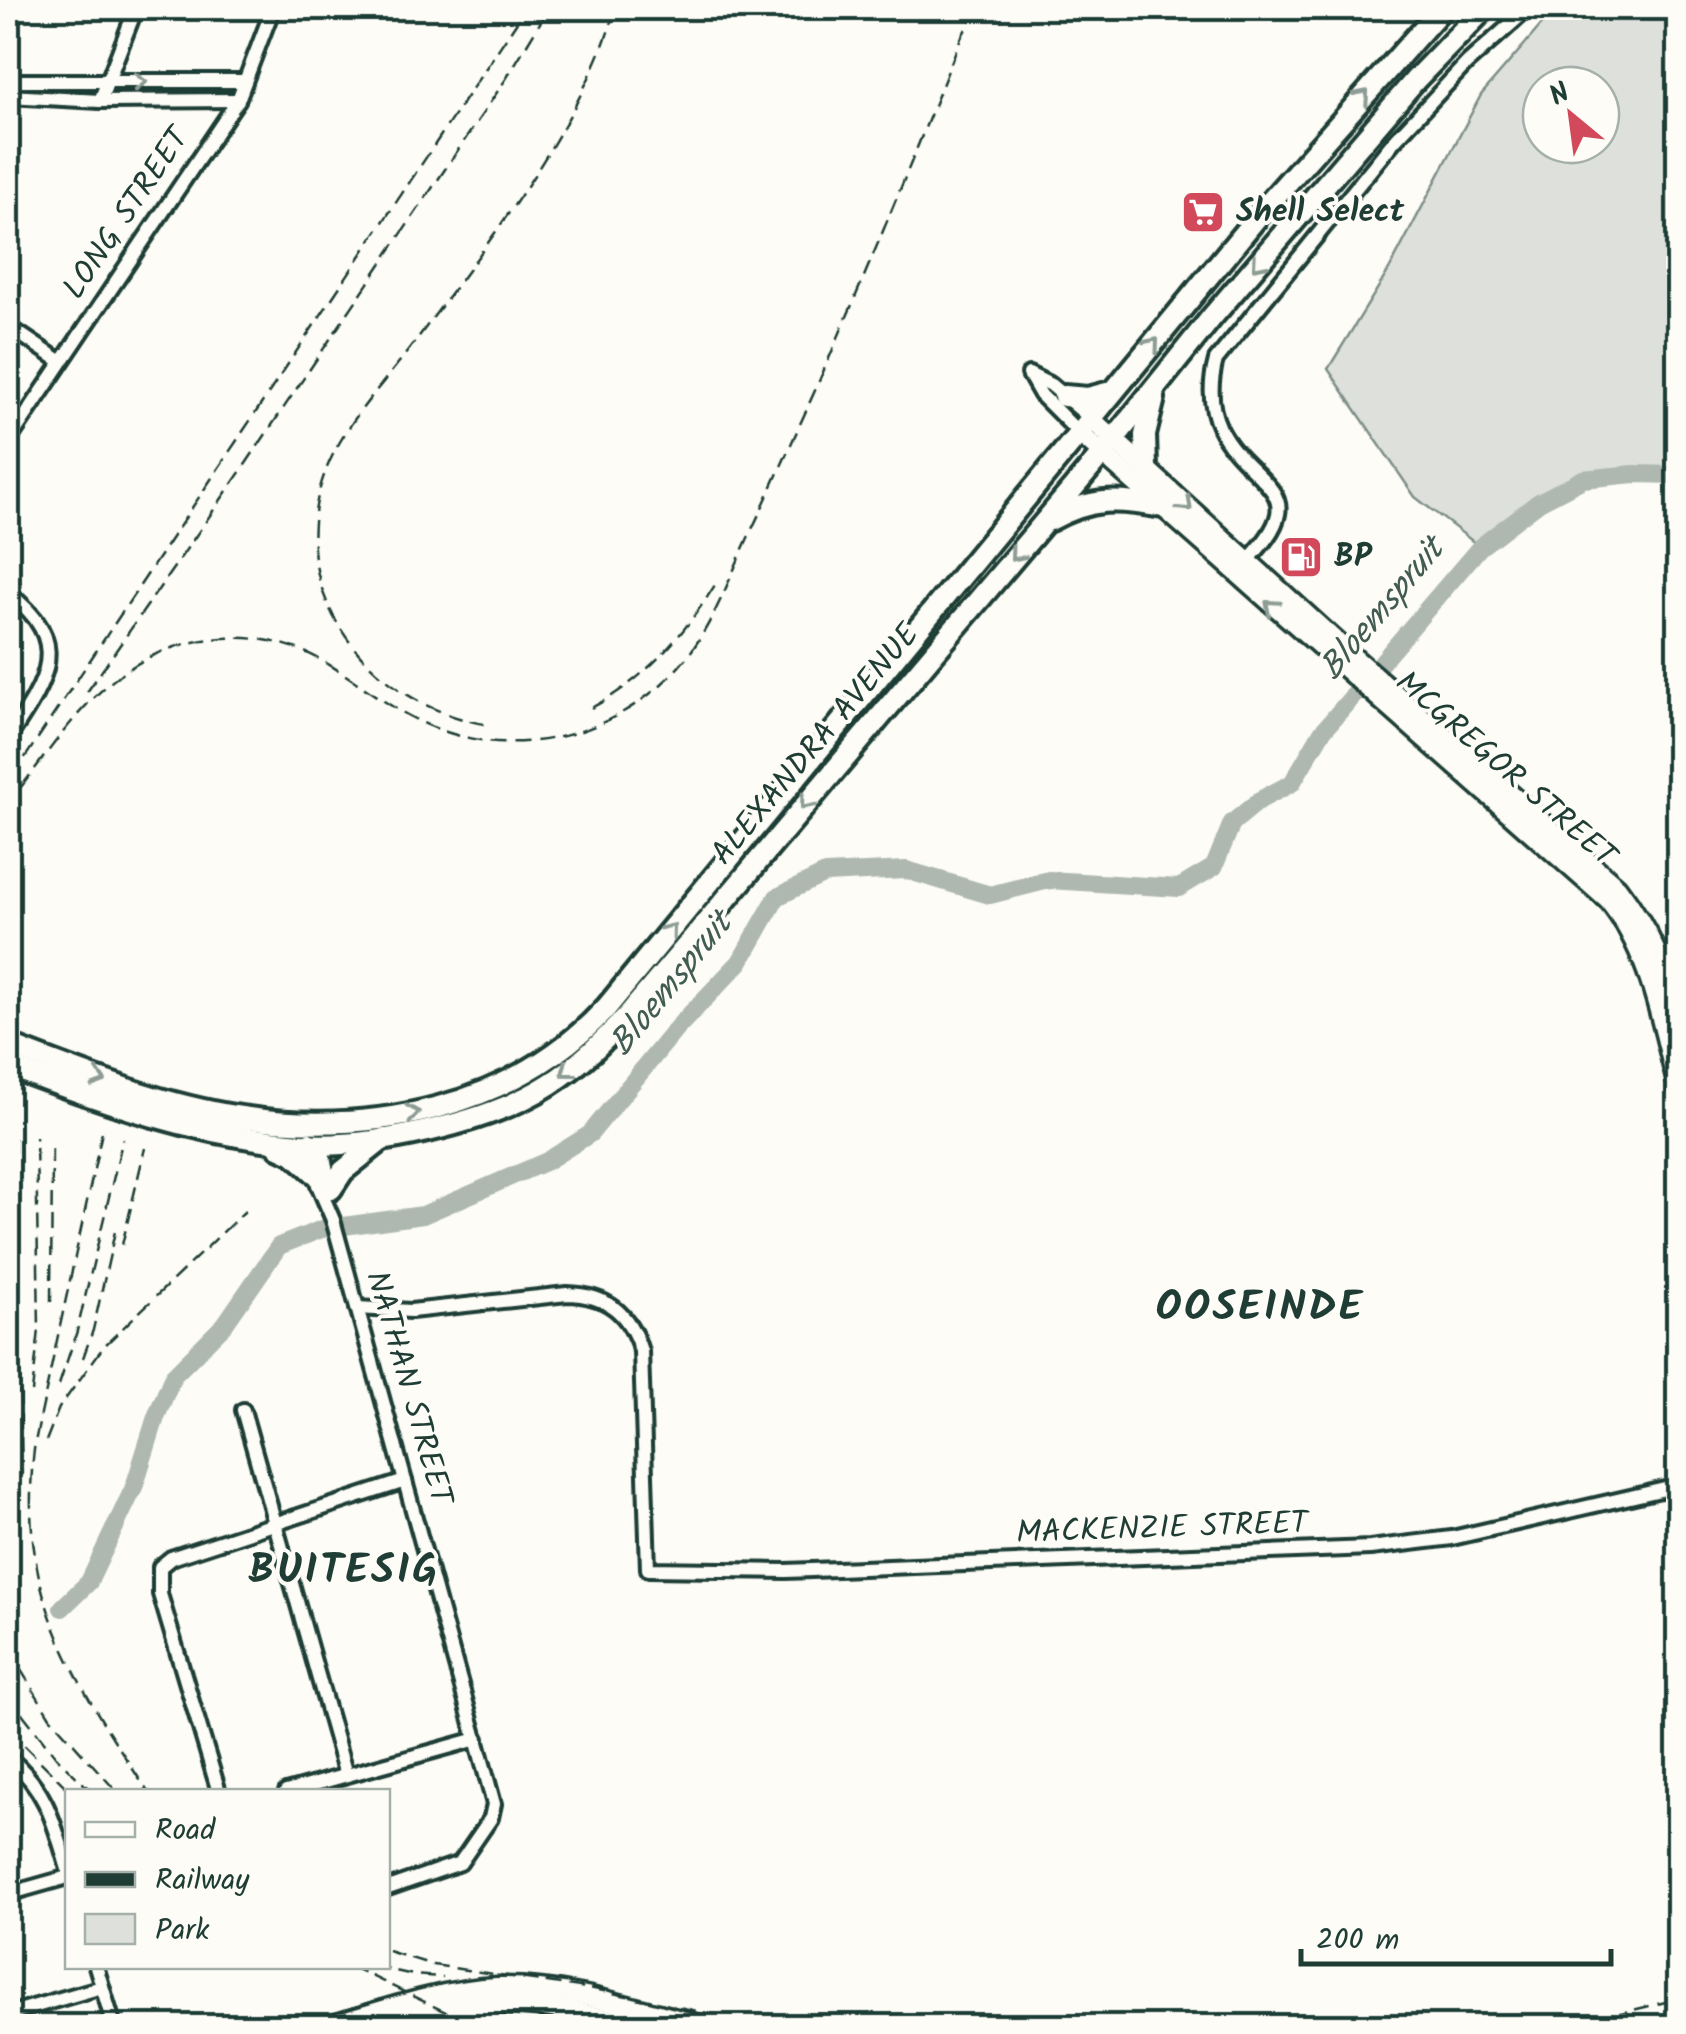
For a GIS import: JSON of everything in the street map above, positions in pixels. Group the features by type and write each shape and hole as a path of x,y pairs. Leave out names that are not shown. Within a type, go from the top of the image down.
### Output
{"highway":[{"name":"ALEXANDRA AVENUE","path":"8,1045 70,1069 185,1104 242,1117 311,1122 399,1116 454,1104 520,1076 574,1040 630,980 1262,212 1442,8"},
{"name":"ALEXANDRA AVENUE","path":"8,1066 132,1110 259,1138 316,1145 384,1138 460,1122 546,1087 587,1057 630,1014 1172,365 1416,79 1485,8"},
{"path":"1146,468 1148,417 1172,365"},
{"path":"1064,396 1088,398 1113,391"},
{"path":"1041,526 1097,501 1163,508"},
{"path":"259,1138 294,1154 314,1173"},
{"path":"331,1189 343,1172 384,1138"}],"main road":[{"name":"MCGREGOR STREET","path":"1084,425 1163,508 1241,568 1384,694 1617,886 1657,948 1678,1020"},
{"name":"MCGREGOR STREET","path":"1107,447 1146,468 1241,568"},
{"name":"MCGREGOR STREET","path":"1384,694 1614,907 1646,965 1678,1086"},
{"path":"330,2026 447,1994 497,1988 544,1990 703,2026"},
{"path":"383,2026 439,2011 512,2002 571,2010 633,2026"}],"street":[{"path":"8,26 14,8"},
{"path":"100,101 136,8"},
{"name":"LONG STREET","path":"8,442 238,100 273,8"},
{"path":"1241,568 1272,529 1279,505 1273,490 1232,450 1216,422 1210,393 1216,360 1394,142 1467,63 1528,8"},
{"path":"8,81 245,81"},
{"path":"8,96 100,101 238,100"},
{"path":"8,326 60,361"},
{"path":"1029,374 1064,396 1084,425 1041,395 1029,374"},
{"path":"8,594 39,622 48,651 45,680 8,739"},
{"name":"NATHAN STREET","path":"311,1122 331,1189 332,1216 494,1810 460,1863 390,1887"},
{"name":"NATHAN STREET","path":"316,1145 314,1173 332,1216"},
{"name":"MACKENZIE STREET","path":"357,1308 411,1310 590,1294 620,1310 641,1352 648,1569 786,1571 1370,1548 1452,1538 1676,1489"},
{"path":"242,1410 346,1775"},
{"path":"218,1789 183,1680 158,1574 171,1558 405,1481"},
{"path":"297,1789 477,1739"},
{"path":"8,1757 40,1792 65,1861"},
{"path":"8,1894 65,1878"},
{"path":"97,1969 114,2026"},
{"path":"8,2014 102,1987"}],"green space":[{"path":"1556,8 1678,8 1678,475 1608,475 1571,484 1530,508 1480,547 1415,497 1328,369 1389,270 1481,95"}],"waterway":[{"name":"Bloemspruit","path":"62,1608 89,1582 134,1487 173,1376 225,1324 279,1246 322,1229 423,1215 547,1161 590,1134 676,1029 740,962 777,897 825,874 906,870 990,895 1049,880 1179,888 1214,867 1232,823 1260,800 1292,783 1322,732 1480,547 1539,502 1583,479 1678,475"}],"railway":[{"path":"12,777 526,8"},
{"path":"87,692 506,79 549,8"},
{"path":"484,724 442,712 403,692 370,666 344,634 325,597 315,557 315,514 326,470 344,435 474,263 557,138 601,51 616,8"},
{"path":"21,787 70,724 111,682 149,657 198,641 248,638 298,649 417,720 449,733 482,740 516,742 581,731 612,718 668,678 696,644 717,607 834,346 960,40 977,8"},
{"path":"591,708 646,670 690,622 715,585"},
{"path":"102,1132 35,1442 33,1543 41,1587 73,1668 146,1789"},
{"path":"32,1392 39,1330 36,1137"},
{"path":"14,1138 22,1476"},
{"path":"59,1385 77,1331 123,1138"},
{"path":"51,1302 52,1143"},
{"path":"122,1245 145,1148"},
{"path":"46,1441 59,1408 104,1346 245,1211"},
{"path":"83,1358 116,1227"},
{"path":"8,1649 50,1717 114,1789"},
{"path":"8,1695 56,1757 89,1789"},
{"path":"8,1729 68,1789"},
{"path":"390,1952 433,1965 594,1989 768,2026"},
{"path":"356,1969 475,2026"},
{"path":"387,1969 443,1977"},
{"path":"1568,2026 1678,1999"}],"place":[{"name":"Shell Select","path":"1203,212"},
{"name":"BP","path":"1301,557"}],"district":[{"name":"OOSEINDE","path":"1260,1308"},
{"name":"BUITESIG","path":"344,1571"}]}
